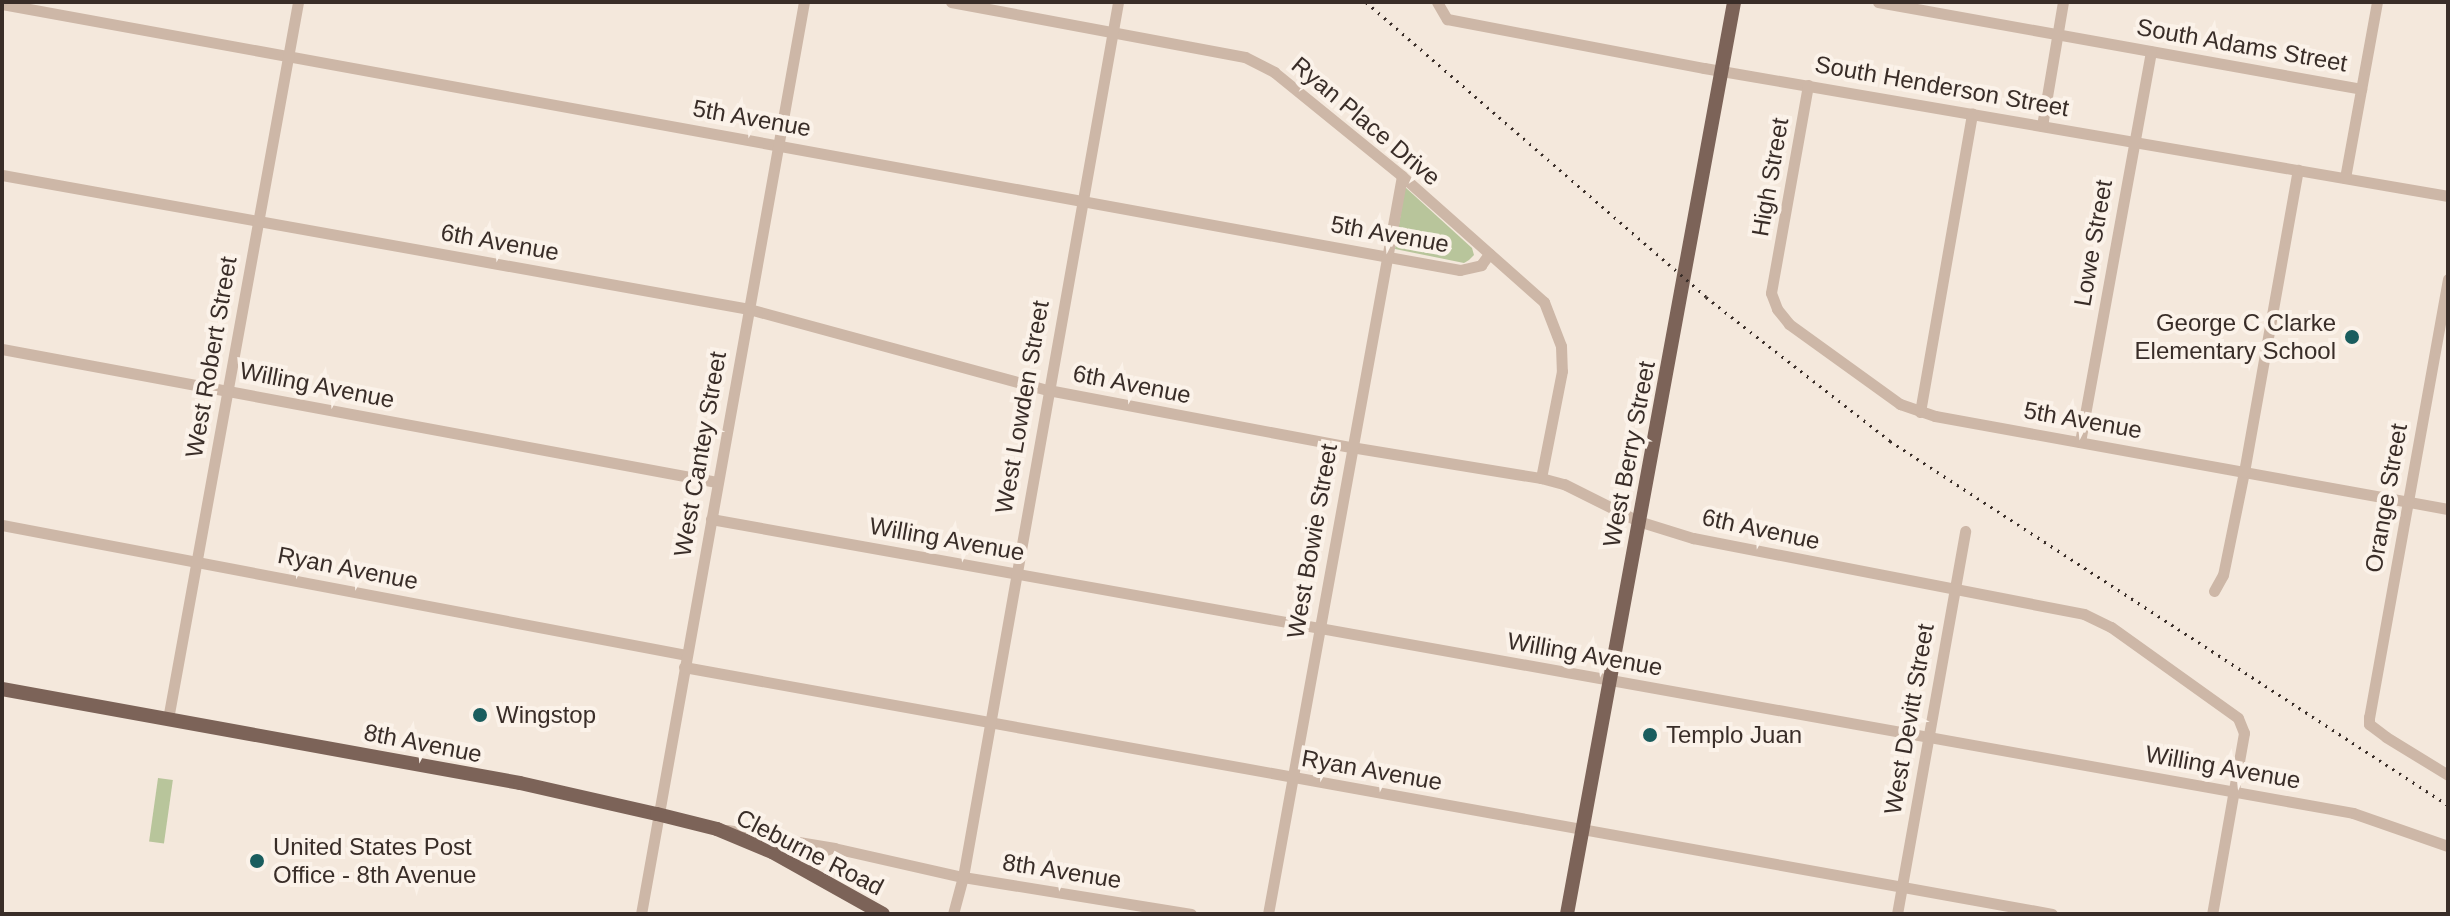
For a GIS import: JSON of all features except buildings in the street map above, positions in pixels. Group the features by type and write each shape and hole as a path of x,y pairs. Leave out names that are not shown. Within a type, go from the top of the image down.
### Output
{"main road":[{"name":"West Berry Street","path":"1567,914 1734,2"},
{"name":"8th Avenue","path":"2,689 530,785 717,829"},
{"name":"Cleburne Road","path":"717,829 791,863 883,914"}],"street":[{"name":"West Robert Street","path":"168,719 298,2"},
{"name":"West Cantey Street","path":"641,914 804,2"},
{"name":"Ryan Place Drive","path":"951,2 1245,57 1260,63 1402,176 1544,302 1561,346 1560,396 1541,478"},
{"name":"West Lowden Street","path":"953,914 963,877 1080,200 1118,2"},
{"name":"South Adams Street","path":"1878,2 2361,89"},
{"path":"2042,126 2063,2"},
{"path":"2345,178 2377,2"},
{"name":"5th Avenue","path":"2,4 1460,270 1481,265 1489,254"},
{"name":"South Henderson Street","path":"1437,4 1447,19 1721,71 2448,196"},
{"name":"Lowe Street","path":"2080,442 2151,51"},
{"name":"High Street","path":"1775,276 1808,85"},
{"path":"1920,412 1972,114"},
{"path":"2214,591 2223,575 2244,472 2298,170"},
{"name":"6th Avenue","path":"2,175 749,309 1048,390 1351,447 1541,478 1564,484 1638,521 1693,538 2084,614 2111,627 2225,705 2238,718 2244,733 2234,791"},
{"name":"West Bowie Street","path":"1268,914 1402,176"},
{"name":"5th Avenue","path":"1775,276 1771,293 1777,309 1789,324 1900,404 1920,412 2448,509"},
{"name":"Orange Street","path":"2448,279 2369,724 2448,775"},
{"name":"Willing Avenue","path":"2,349 717,482"},
{"name":"Willing Avenue","path":"711,519 2353,813 2448,846"},
{"name":"Ryan Avenue","path":"2,525 197,561 990,723 2052,914"},
{"name":"West Devitt Street","path":"1897,914 1965,531"},
{"path":"2212,914 2234,791"},
{"name":"8th Avenue","path":"717,829 834,848 963,877 1191,914"},
{"path":"791,863 834,848"}],"green space":[{"path":"1405,187 1472,248 1474,255 1469,260 1464,263 1395,249"},
{"path":"158,778 173,780 164,843 149,841"}],"railway":[{"path":"1366,2 1706,297 1890,441 2448,805"}],"place":[{"name":"George C Clarke Elementary School","path":"2352,337"},
{"name":"Wingstop","path":"480,715"},
{"name":"Templo Juan","path":"1650,735"},
{"name":"United States Post Office - 8th Avenue","path":"257,861"}]}
